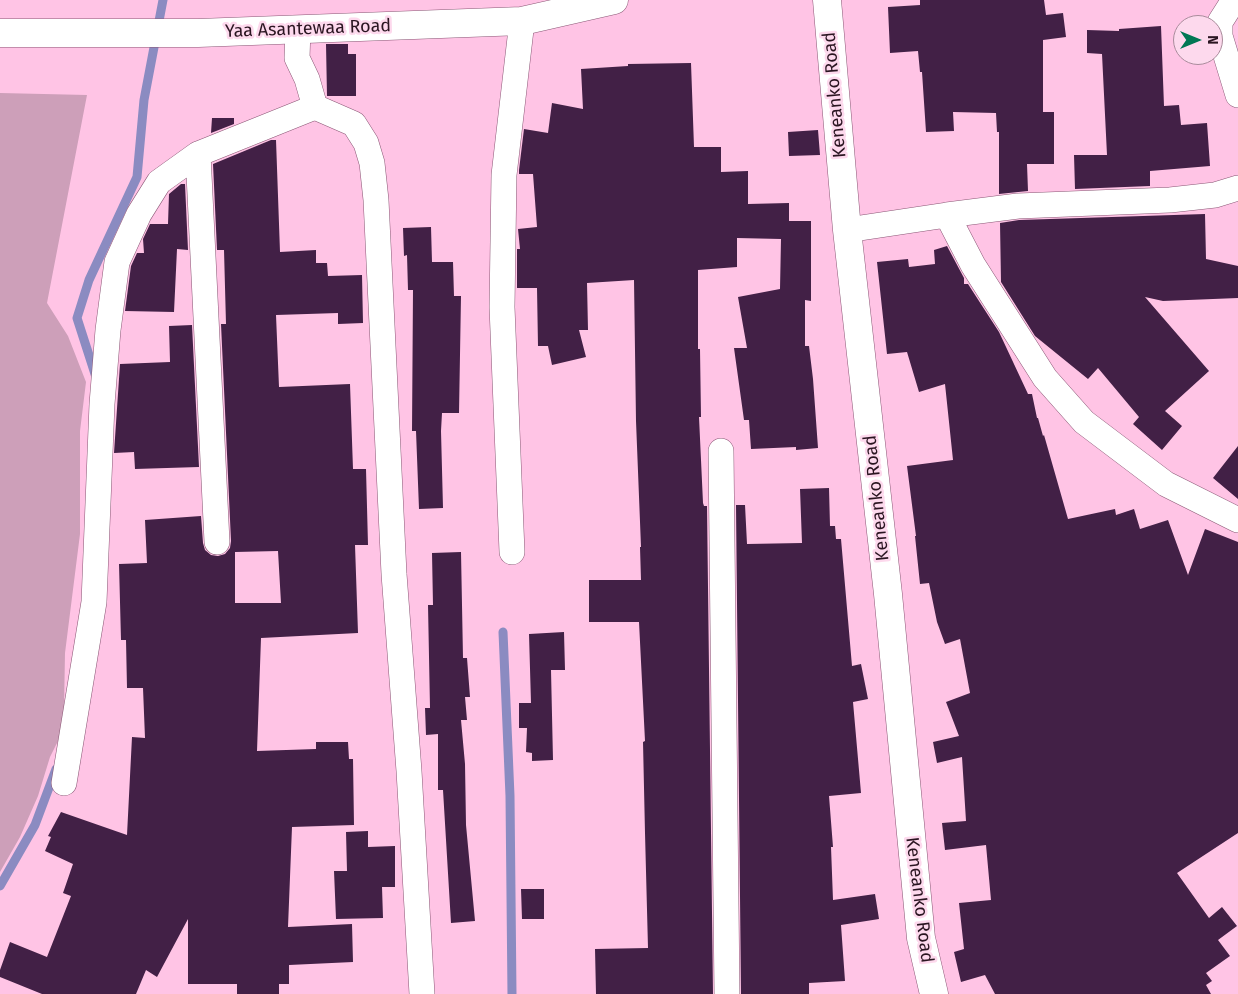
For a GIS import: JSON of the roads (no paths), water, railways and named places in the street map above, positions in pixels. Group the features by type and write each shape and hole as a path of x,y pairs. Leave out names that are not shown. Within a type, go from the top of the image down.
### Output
{"street":[{"name":"Yaa Asantewaa Road","path":"0,33 198,33 522,21 614,0"},
{"name":"Keneanko Road","path":"826,0 847,230 888,594 921,938 934,994"},
{"path":"1234,0 1220,22 1220,36 1238,95"},
{"path":"512,552 502,307 504,175 522,21"},
{"path":"298,29 297,58 307,79 315,107"},
{"path":"64,783 94,602 102,404 108,330 118,262 138,214 159,182 198,154 315,107 354,124 366,143 372,163 376,200 394,574 409,771 422,994"},
{"path":"198,154 217,542"},
{"path":"847,230 1018,206 1170,200 1215,195 1238,188"},
{"path":"947,215 973,265 1045,378 1084,422 1166,484 1238,520"},
{"path":"721,451 727,994"}],"waterway":[{"path":"96,377 77,318 89,280 137,177 144,100 163,0"},
{"path":"503,632 510,796 512,994"},
{"path":"0,886 35,825 56,769"}]}
